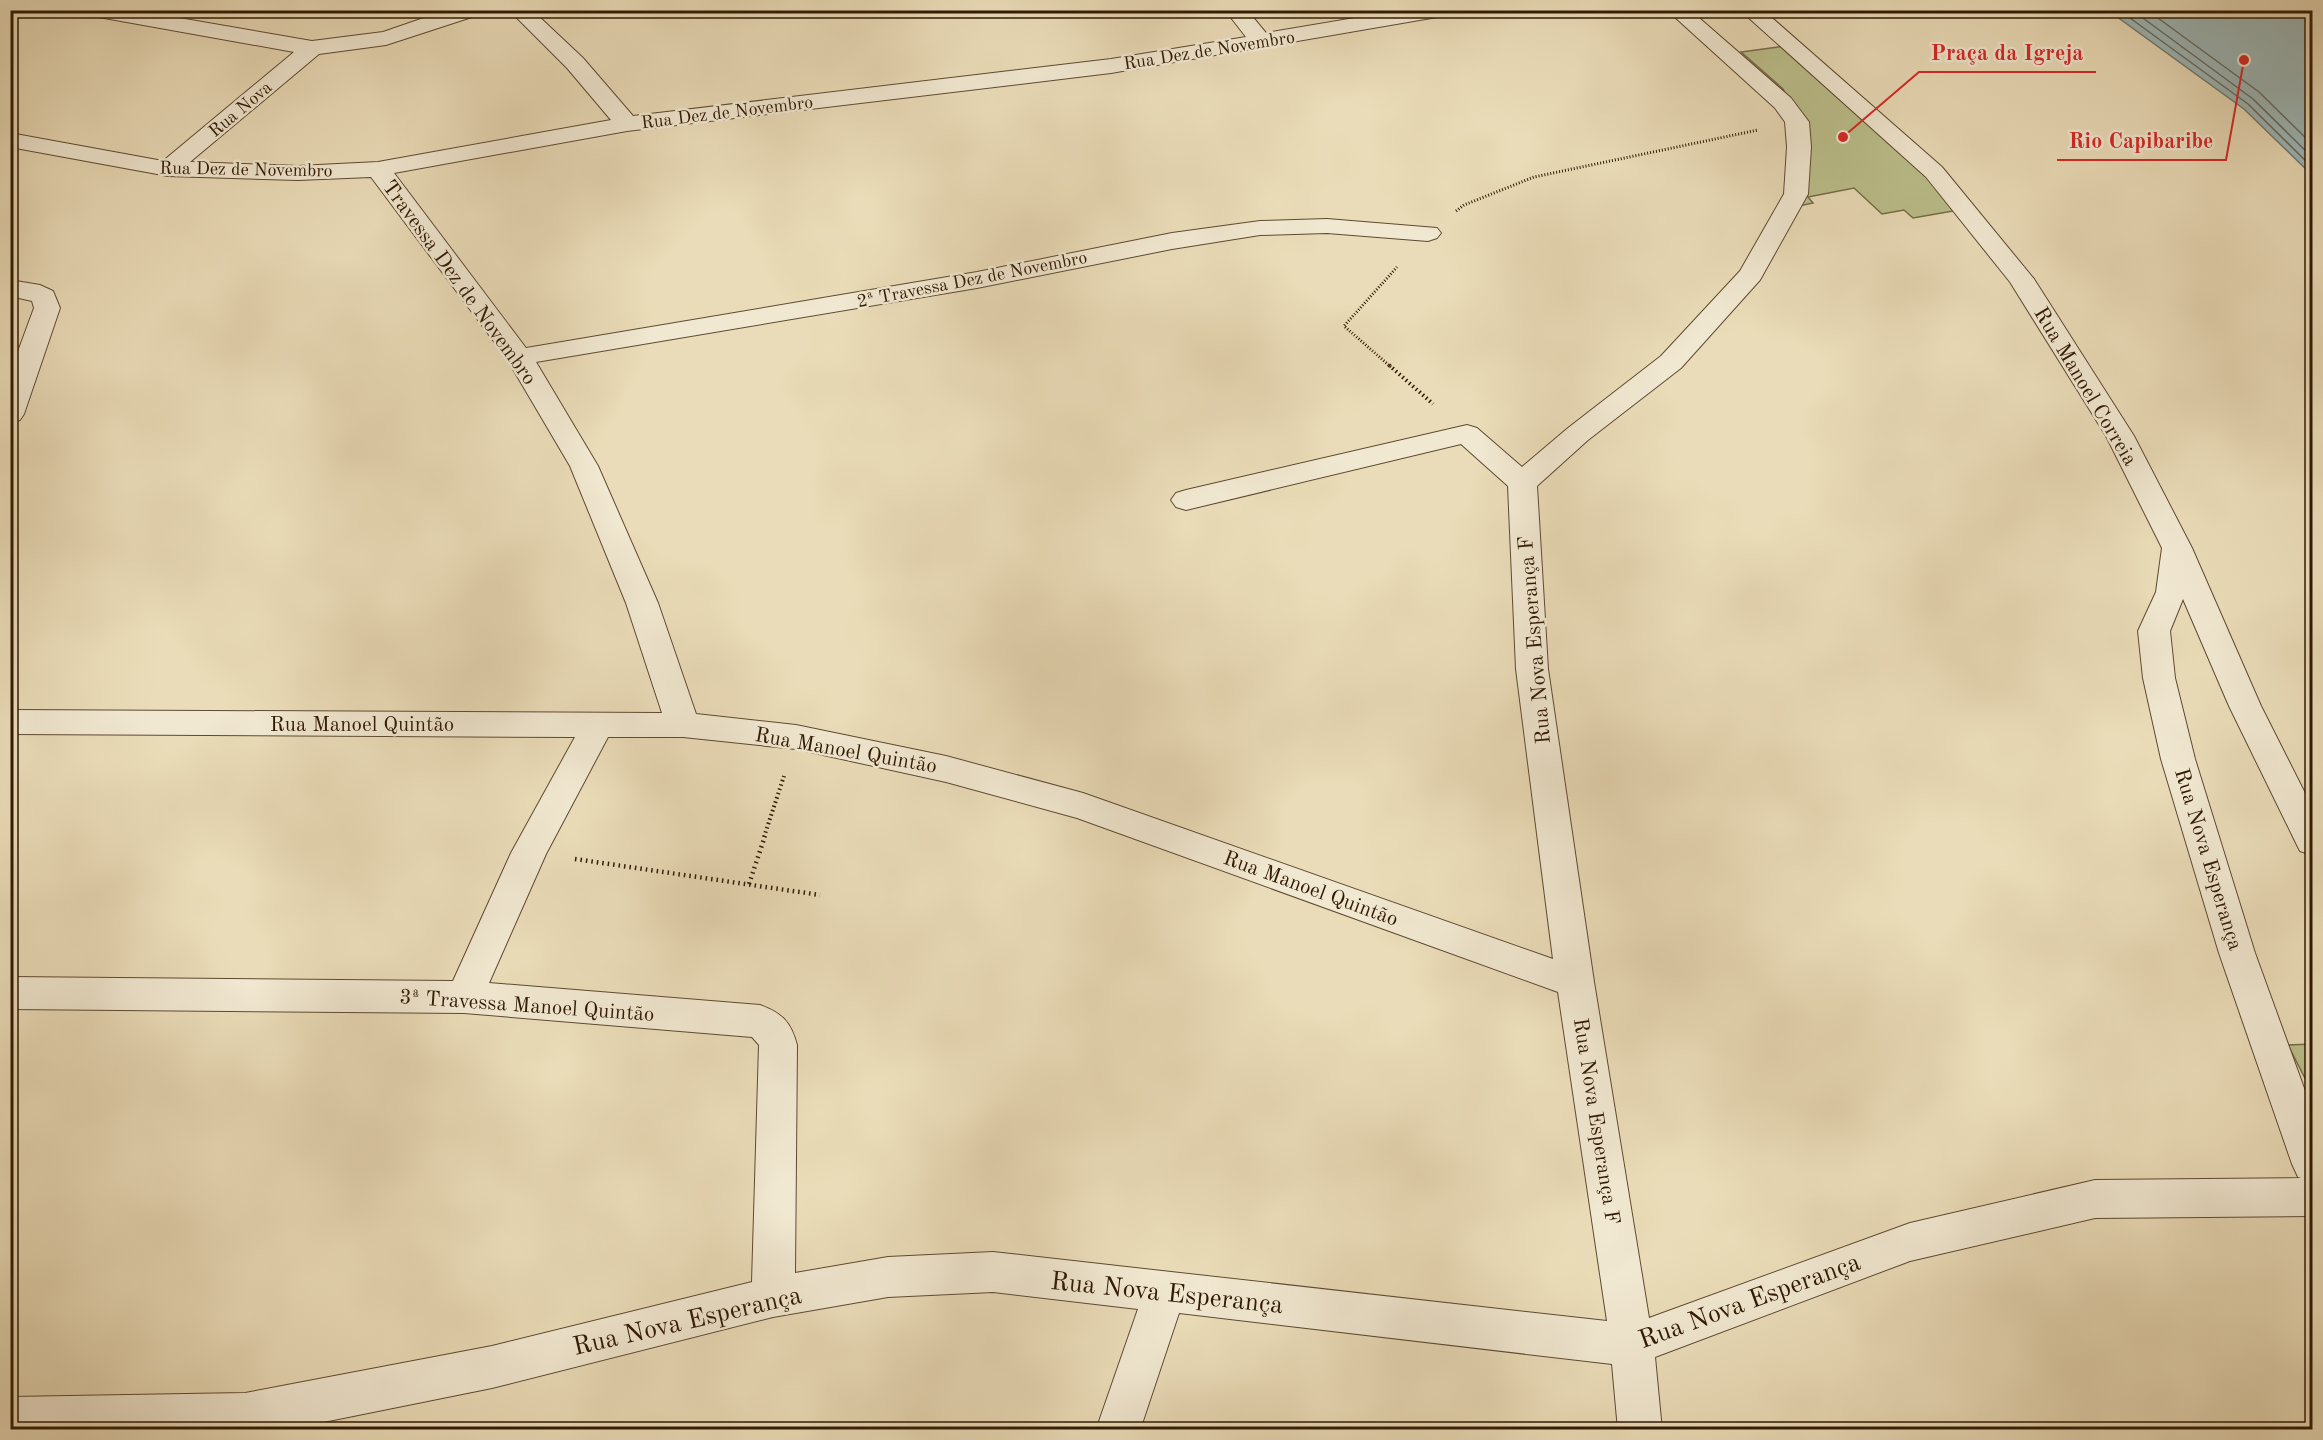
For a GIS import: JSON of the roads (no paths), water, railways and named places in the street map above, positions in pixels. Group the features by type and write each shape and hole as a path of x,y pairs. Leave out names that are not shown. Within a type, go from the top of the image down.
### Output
{"street":[{"path":"93,10 312,48 386,38 470,10"},
{"path":"519,10 575,63 627,124"},
{"path":"1234,10 1262,42"},
{"name":"Rua Dez de Novembro","path":"10,140 53,150 168,169 298,173 378,169 627,124 1111,66 1443,10"},
{"path":"1186,500 1467,434 1522,483 1578,434 1671,362 1751,276 1796,195 1799,147 1797,122 1783,103 1677,10"},
{"name":"Rua Manoel Correia","path":"1750,10 1934,172 2021,279 2120,436 2177,548 2245,706 2313,841"},
{"name":"Rua Nova","path":"168,169 312,48"},
{"name":"Travessa Dez de Novembro","path":"378,169 519,357 584,466 642,603 683,726"},
{"name":"2ª Travessa Dez de Novembro","path":"519,357 977,280 1172,241 1260,228 1327,226 1428,233"},
{"path":"10,288 31,291 44,297 47,309 10,414"},
{"name":"Rua Nova Esperança F","path":"1522,483 1532,669 1575,982 1632,1345 1640,1430"},
{"name":"Rua Nova Esperança","path":"2177,548 2171,592 2154,631 2159,678 2178,759 2237,954 2313,1164"},
{"name":"Rua Manoel Quintão","path":"10,722 683,726 796,737 946,768 1083,806 1575,982"},
{"path":"464,997 529,853 598,725"},
{"name":"3ª Travessa Manoel Quintão","path":"10,993 464,997 760,1021 774,1031 778,1045 773,1296"},
{"name":"Rua Nova Esperança","path":"10,1419 242,1423 492,1367 773,1296 888,1277 993,1272 1632,1345 1910,1242 2095,1199 2313,1197"},
{"path":"1118,1430 1165,1291"}],"water":[{"path":"2109,11 2312,11 2312,175 2244,109"}],"place":[{"name":"Rio Capibaribe","path":"2244,60"},
{"name":"Praça da Igreja","path":"1843,137"}]}
